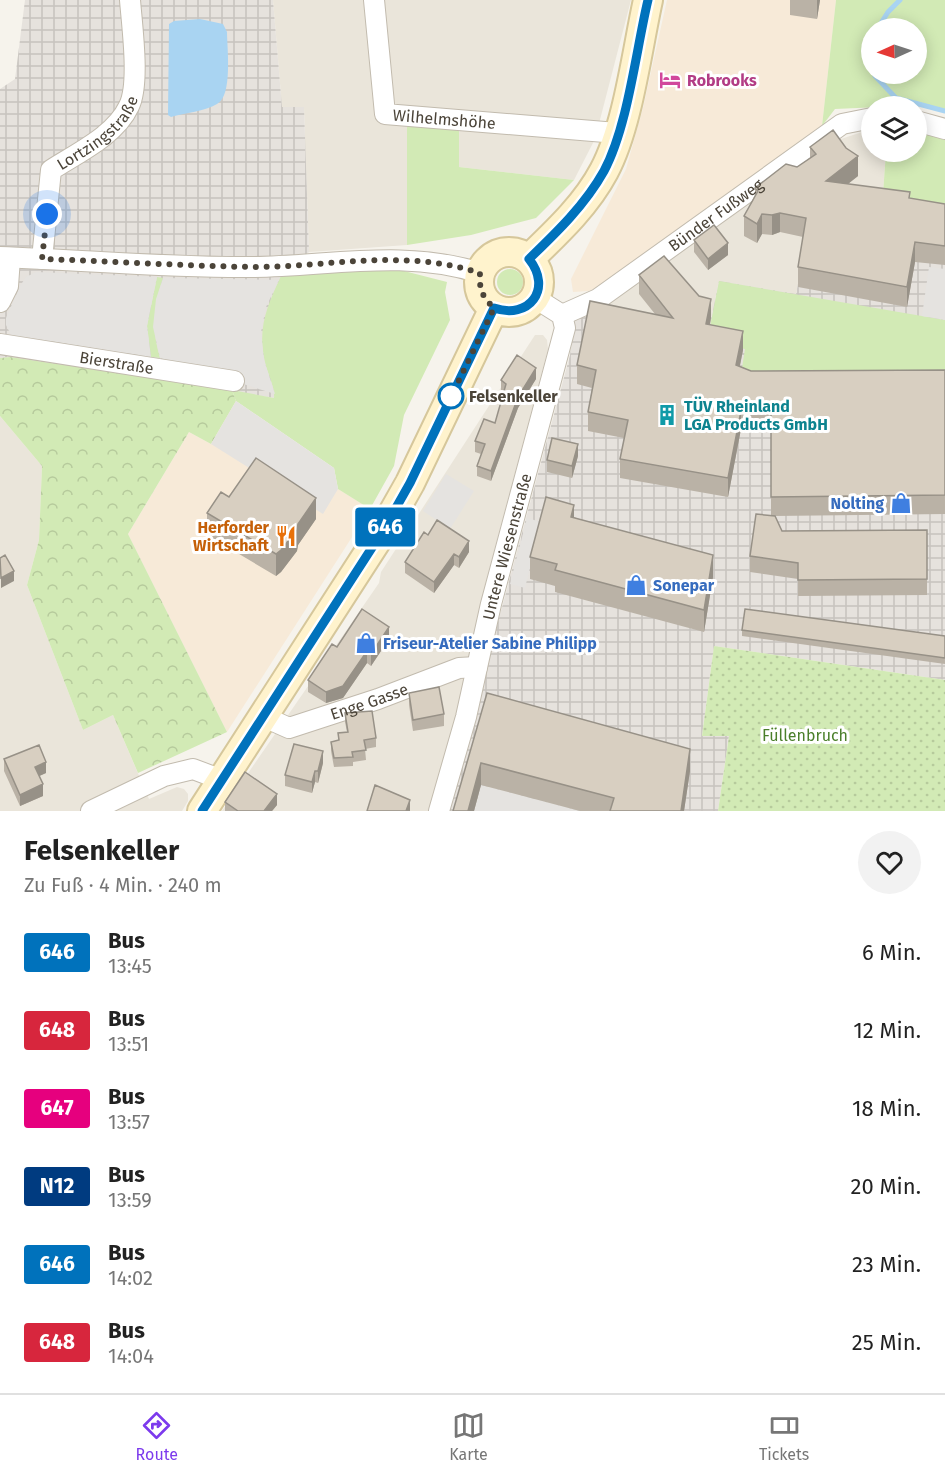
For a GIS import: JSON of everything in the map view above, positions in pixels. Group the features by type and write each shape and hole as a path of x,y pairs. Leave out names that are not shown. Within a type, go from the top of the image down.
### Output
{"main road":[{"path":"529,259 583,203 605,169 617,133 648,0"},
{"path":"501,253 519,253 529,259 539,277 535,298 527,307 516,311 505,312 494,308 484,299 479,287 480,273 486,262 501,253"},
{"path":"202,811 384,529 410,483 494,308"}],"street":[{"name":"Lortzingstraße","path":"42,259 51,170 115,126 130,105 134,70 130,0"},
{"name":"Wilhelmshöhe","path":"374,0 385,114 617,133"},
{"name":"Bünder Fußweg","path":"562,315 598,299 842,124 861,120"},
{"path":"927,124 945,129"},
{"path":"0,302 8,286 5,258 253,267 394,258 432,261 480,273"},
{"path":"535,298 562,315"},
{"name":"Untere Wiesenstraße","path":"439,811 491,604 565,328 562,315"},
{"name":"Bierstraße","path":"0,344 234,381"},
{"name":"Enge Gasse","path":"262,716 289,728 378,699 459,668 477,667"},
{"path":"91,811 164,777 183,772 193,770 222,780"}],"shaded area":[{"path":"25,0 273,0 282,107 304,107 309,252 281,276 274,398 10,357 0,358 0,89 15,79"},
{"path":"273,0 631,0 595,139 574,180 459,167 408,125 407,245 309,252 304,108 282,107"},
{"path":"667,0 836,0 822,126 604,284 589,291 573,292 571,279 626,169 643,108"},
{"path":"861,132 861,162 885,162 882,207 806,242 796,295 719,281 708,334 604,307 832,142"},
{"path":"945,216 945,680 714,646 702,736 729,736 718,811 447,811 570,355 576,314 604,307 708,334 719,281 796,294 806,242"},
{"path":"929,267 945,269 945,320 922,316"},
{"path":"36,272 157,277 147,326 151,357 11,335 6,325 6,318 20,286 26,277"},
{"path":"163,278 279,280 266,307 261,332 264,360 275,394 160,358 153,327 156,299"},
{"path":"535,335 543,335 547,340 548,349 488,574 454,723 428,811 222,811 379,583 381,572"},
{"path":"236,401 338,489 370,509 227,732 128,534 189,432 211,444"},
{"path":"236,401 334,468 338,489 323,514 211,444"},
{"path":"0,416 42,466 39,540 27,585 83,730 113,715 149,799 177,787 184,789 188,794 188,801 182,811 0,811"},
{"path":"446,474 474,491 450,529 423,511"},
{"path":"527,518 541,522 525,588 510,584"},
{"path":"481,785 580,811 474,811"}],"green space":[{"path":"836,0 945,0 945,111 927,106 927,96 861,96 861,108 835,109 822,126"},
{"path":"407,125 459,127 459,167 574,180 536,218 471,235 407,245"},
{"path":"927,134 945,140 945,216 882,207 885,162 927,162"},
{"path":"389,268 404,269 404,271 447,282 445,292 450,320 404,415 394,466 370,509 338,489 334,468 236,401 232,390 274,398 262,339 271,297 281,276"},
{"path":"510,269 519,273 523,282 519,291 510,295 501,291 497,282 501,273"},
{"path":"157,277 163,278 155,318 155,337 160,358 151,357 147,326"},
{"path":"719,281 945,320 945,386 740,381 745,349 707,342"},
{"path":"10,357 232,390 236,401 211,444 189,432 128,534 227,732 138,773 113,715 83,730 27,585 39,540 42,466 0,416 0,358"},
{"name":"Füllenbruch","path":"714,646 945,680 945,811 718,811 729,736 702,736"}],"water":[{"path":"200,19 223,24 227,32 228,71 225,92 217,104 171,117 168,115 169,24 174,21"}],"building":[{"path":"833,130 846,148 858,156 826,181 910,192 909,198 945,204 945,246 915,242 907,287 798,267 806,218 780,213 762,214 757,224 744,216 758,191 755,188 786,164 797,167 816,154 810,147"},
{"path":"714,225 728,243 708,259 694,240"},
{"path":"664,256 699,296 711,299 706,324 743,331 736,365 751,371 945,370 945,495 771,497 771,411 741,411 728,478 620,459 628,420 588,412 596,370 577,365 590,301 673,318 639,275"},
{"path":"517,355 536,368 518,397 491,471 477,466 485,444 475,441 484,419 495,423 506,384 501,380"},
{"path":"552,438 578,444 572,466 547,460"},
{"path":"256,458 316,498 298,524 297,530 276,554 207,513 221,492 229,497"},
{"path":"546,497 574,505 571,517 713,555 704,610 555,570 557,564 530,557"},
{"path":"756,514 775,516 782,531 927,530 927,579 798,580 798,563 750,556"},
{"path":"437,520 469,541 459,557 454,554 434,582 405,562 424,532 428,535"},
{"path":"5,555 14,571 1,578 0,558"},
{"path":"362,609 389,627 371,654 367,651 343,686 326,692 308,680 332,644 337,647"},
{"path":"745,609 945,636 945,658 742,630"},
{"path":"439,687 444,714 413,720 409,693"},
{"path":"487,693 690,749 681,811 610,811 614,798 481,763 468,811 453,811"},
{"path":"372,711 376,738 364,740 366,750 352,752 353,757 334,758 331,742 339,740 338,733 348,732 345,713"},
{"path":"294,744 323,751 318,771 315,771 312,782 285,775"},
{"path":"39,745 46,762 35,767 43,784 20,795 4,759"},
{"path":"245,772 277,794 264,811 238,811 225,802"},
{"path":"375,785 410,800 406,811 367,811"}],"waterway":[{"path":"884,18 900,0"},
{"path":"883,84 896,98 945,111"}],"bus line":[{"name":"646","path":"202,811 384,529 410,483 494,308 505,312 516,311 527,307 535,298 539,288 539,277 536,267 529,259 583,203 605,169 623,113 648,0"}],"place":[{"name":"Robrooks","path":"670,80"},
{"name":"Felsenkeller","path":"451,396"},
{"name":"TÜV Rheinland LGA Products GmbH","path":"667,415"},
{"name":"Nolting","path":"901,503"},
{"name":"Herforder Wirtschaft","path":"286,536"},
{"name":"Sonepar","path":"636,585"},
{"name":"Friseur-Atelier Sabine Philipp","path":"366,643"}],"route":[{"path":"47,214 42,259 253,267 394,258 432,261 480,273 479,287 484,299 494,308 447,405 451,396"}]}
